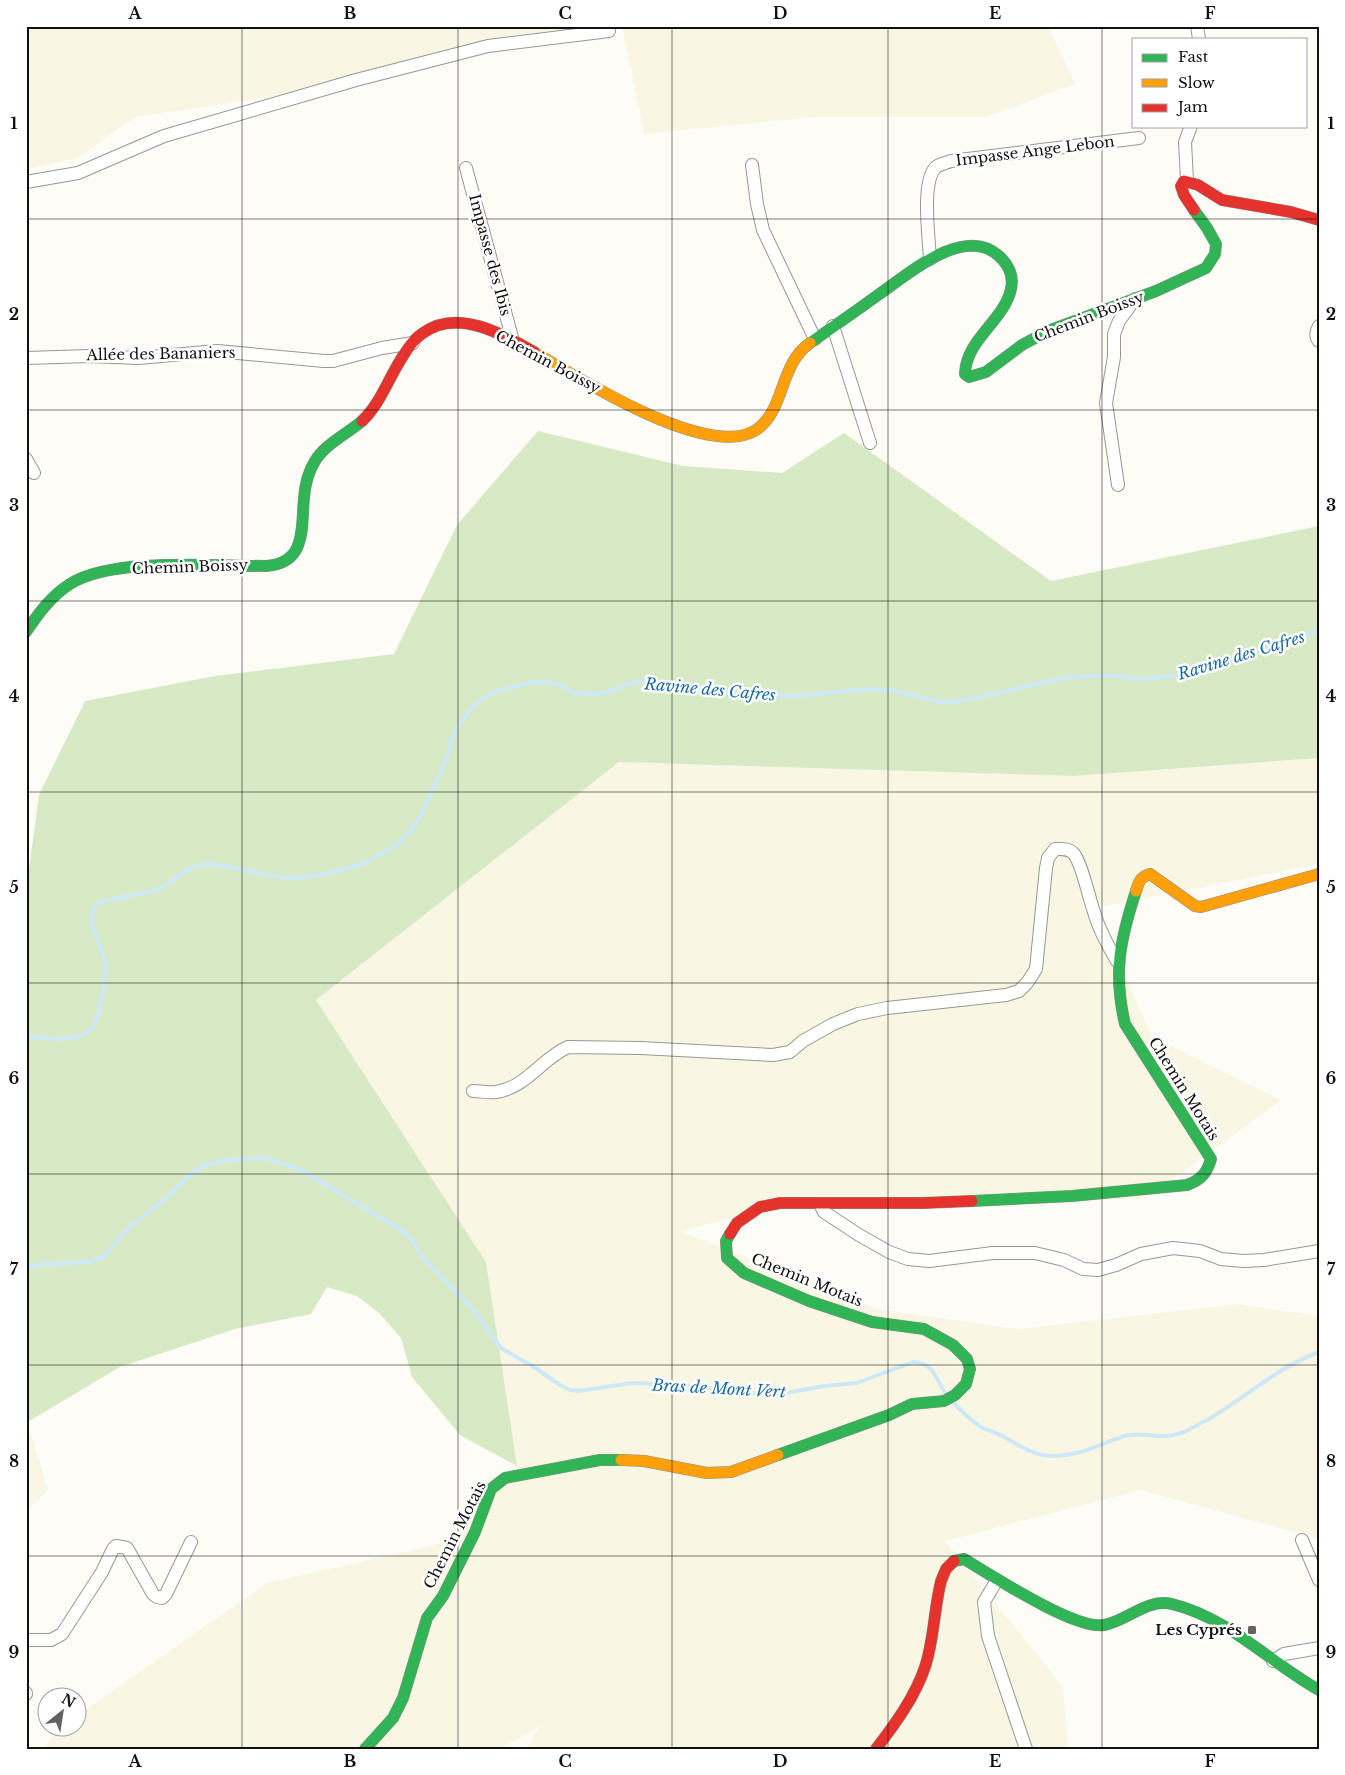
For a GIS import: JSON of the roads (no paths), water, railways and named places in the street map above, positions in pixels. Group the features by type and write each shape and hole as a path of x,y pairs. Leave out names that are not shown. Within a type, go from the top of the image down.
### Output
{"street":[{"path":"26,182 78,173 164,136 356,80 488,46 609,31"},
{"path":"1190,128 1185,142 1187,180 1222,200 1292,212 1319,220"},
{"name":"Impasse Ange Lebon","path":"930,259 927,186 932,172 939,165 951,161 1139,138"},
{"path":"752,165 757,204 764,230 815,339"},
{"name":"Impasse des Ibis","path":"466,168 513,341"},
{"name":"Chemin Boissy","path":"26,632 55,595 74,582 99,573 184,565 280,564 290,558 297,547 301,535 305,490 315,459 320,452 367,415 378,402 412,343 430,328 455,323 484,329 513,341 654,418 714,437 726,438 750,434 761,427 770,416 777,404 784,382 796,357 815,339 930,259 952,249 967,245 995,252 1010,270 1012,286 1008,300 968,358 965,374 969,377 986,372 1027,341 1048,330 1167,287 1206,268 1216,252 1215,241 1190,207 1182,192 1181,186 1187,180"},
{"path":"1118,485 1107,410 1107,394 1114,357 1114,334 1119,321 1135,299"},
{"path":"833,326 870,443"},
{"path":"1319,326 1316,331 1319,341"},
{"name":"Allée des Bananiers","path":"26,358 88,356 139,358 217,351 333,361 382,348 412,343"},
{"path":"26,459 34,473"},
{"path":"473,1091 497,1092 514,1087 568,1046 773,1055 790,1052 804,1041 833,1024 858,1014 886,1008 1006,995 1019,991 1027,983 1036,968 1046,868 1048,858 1055,849 1067,849 1074,854 1085,880 1094,914 1107,944 1117,961"},
{"name":"Chemin Motais","path":"365,1749 393,1718 404,1698 427,1618 443,1596 475,1532 491,1488 495,1484 505,1478 600,1460 644,1461 707,1473 731,1472 912,1404 944,1401 955,1395 966,1384 970,1369 967,1359 952,1345 937,1335 924,1329 872,1322 809,1301 744,1273 727,1258 726,1241 737,1224 760,1206 780,1203 923,1203 1072,1196 1187,1185 1200,1180 1208,1170 1211,1159 1125,1024 1119,1003 1117,961 1124,926 1139,881 1143,876 1150,874 1195,906 1201,908 1319,874"},
{"path":"820,1204 824,1212 889,1252 908,1259 929,1261 994,1253 1035,1253 1064,1260 1083,1269 1098,1270 1116,1265 1141,1254 1173,1248 1200,1251 1221,1259 1243,1261 1264,1260 1319,1251"},
{"path":"1302,1540 1319,1580"},
{"path":"26,1640 51,1640 62,1634 102,1572 112,1549 116,1546 127,1548 153,1594 162,1598 166,1594 191,1542"},
{"path":"876,1749 913,1694 926,1666 941,1582 947,1569 953,1561 958,1559 964,1559 997,1580 1084,1625 1109,1624 1163,1603 1184,1608 1207,1618 1241,1637 1302,1682 1319,1690"},
{"path":"997,1580 984,1602 988,1636 1026,1749"},
{"path":"1273,1661 1284,1654 1319,1648"}],"waterway":[{"name":"Ravine des Cafres","path":"26,1036 55,1039 74,1038 90,1029 96,1021 104,987 106,966 92,923 94,908 100,902 157,890 188,870 200,865 214,864 279,877 301,878 330,873 365,863 392,848 408,834 421,816 460,723 483,698 497,691 534,682 546,682 560,685 572,692 587,694 604,693 642,681 704,687 734,694 795,696 865,689 895,691 945,703 1064,678 1108,675 1137,679 1183,674 1319,631"},
{"name":"Bras de Mont Vert","path":"26,1267 89,1262 103,1257 130,1227 171,1194 192,1173 204,1166 218,1162 264,1158 299,1169 401,1230 412,1240 419,1253 471,1307 501,1348 570,1390 578,1391 633,1383 682,1385 762,1394 781,1394 824,1386 857,1383 913,1362 921,1363 931,1369 946,1394"},
{"name":"Bras de Mont Vert","path":"952,1401 983,1428 1036,1453 1061,1456 1087,1450 1129,1435 1169,1436 1181,1433 1209,1419 1276,1374 1319,1352"}],"place":[{"name":"Les Cyprés","path":"1252,1630"}]}
